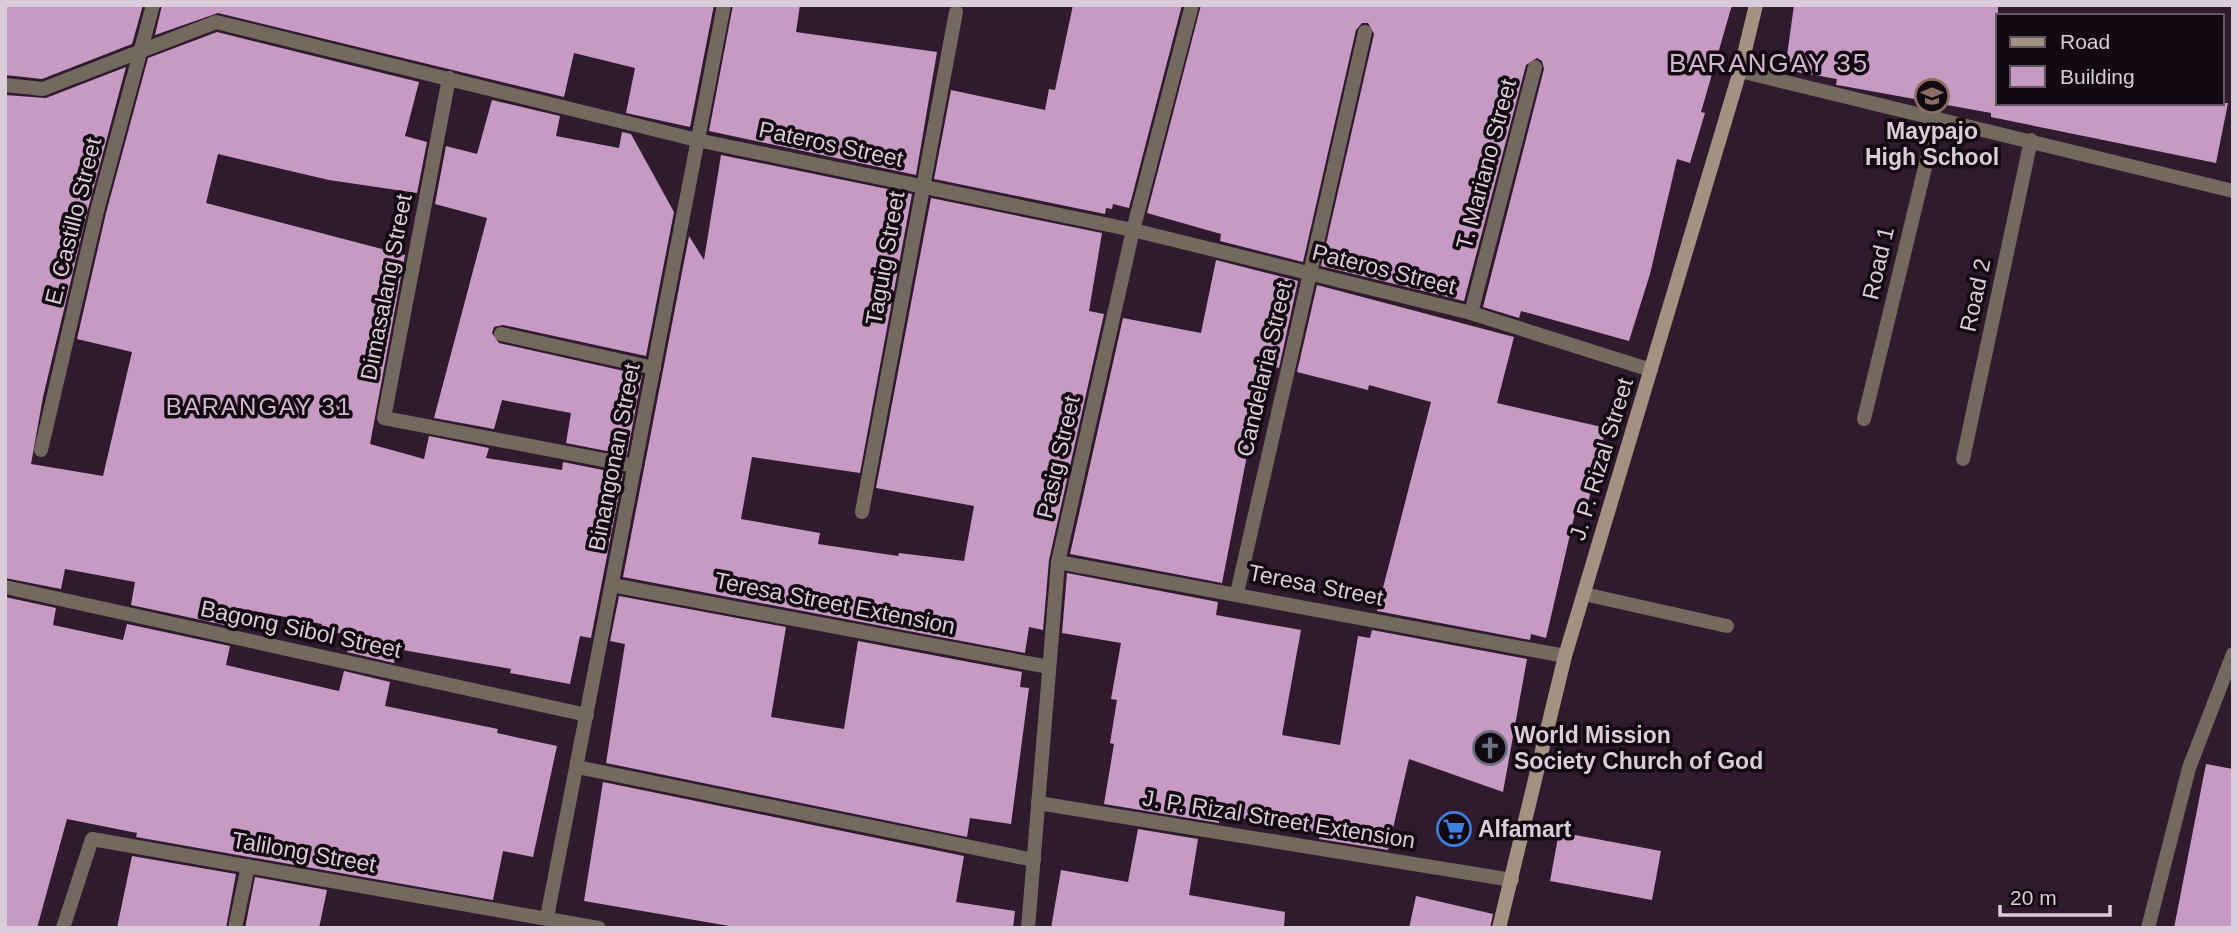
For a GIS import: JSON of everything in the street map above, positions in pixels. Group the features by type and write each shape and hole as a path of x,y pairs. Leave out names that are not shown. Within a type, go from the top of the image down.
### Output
{"street":[{"name":"E. Castillo Street","path":"41,450 97,211 144,50 153,5"},
{"name":"Binangonan Street","path":"547,917 724,5"},
{"name":"Pasig Street","path":"1028,928 1058,562 1133,230 1192,5"},
{"name":"J. P. Rizal Street","path":"1499,928 1565,656 1740,71 1756,5"},
{"name":"Taguig Street","path":"862,512 921,186 956,12"},
{"name":"Pateros Street","path":"5,85 43,89 216,22 697,140 1133,230 1471,313 1651,370"},
{"name":"Candelaria Street","path":"1237,593 1365,32"},
{"name":"T. Mariano Street","path":"1471,313 1535,67"},
{"path":"1740,71 2233,191"},
{"name":"Dimasalang Street","path":"450,78 384,418 635,466"},
{"name":"Road 1","path":"1864,419 1937,118"},
{"name":"Road 2","path":"1963,459 2031,140"},
{"path":"501,334 654,368"},
{"name":"Teresa Street","path":"1058,562 1237,593 1565,656"},
{"name":"Teresa Street Extension","path":"612,585 1049,667"},
{"name":"Bagong Sibol Street","path":"5,587 587,715"},
{"path":"1584,594 1727,626"},
{"path":"2148,928 2189,768 2227,689 2233,654"},
{"path":"577,767 1034,860"},
{"name":"J. P. Rizal Street Extension","path":"1038,803 1512,880"},
{"name":"Talilong Street","path":"64,928 92,839 599,928"},
{"path":"235,928 248,866"}],"building":[{"path":"5,5 143,5 132,44 42,79 5,75"},
{"path":"162,5 714,5 690,127 626,113 635,68 574,53 564,97 218,13 155,35"},
{"path":"733,5 800,5 796,32 937,52 916,175 709,131"},
{"path":"1073,5 1182,5 1129,208 1113,204 1112,209 1106,208 1105,214 934,179 951,90 1045,110 1049,89 1055,90"},
{"path":"1201,5 1732,5 1701,112 1705,113 1690,163 1677,159 1650,274 1629,341 1521,311 1519,318 1483,307 1544,69 1542,61 1537,58 1526,65 1464,301 1321,266 1374,34 1368,23 1362,23 1356,30 1303,262 1220,241 1221,234 1147,213"},
{"name":"Maypajo High School","path":"1794,5 1998,5 1996,105 2228,103 2216,163 1991,117 1991,113 1836,85 1837,79 1785,70"},
{"path":"217,32 419,82 405,136 427,142 417,193 329,180 218,154 206,203 405,255 370,444 424,459 429,436 489,448 486,458 562,470 563,462 623,474 591,638 580,636 570,684 510,673 511,669 397,649 394,663 347,652 351,635 321,630 322,624 238,608 234,627 131,605 135,582 65,569 61,589 5,578 5,95 46,98 126,67 88,209 43,397 31,464 103,476 132,352 77,339 106,213 148,58"},
{"path":"492,100 560,116 556,136 619,148 622,132 631,134 674,212 646,356 503,325 494,327 492,333 499,343 642,375 627,455 566,443 571,413 502,400 494,429 434,418 487,218 435,204 446,146 477,154"},
{"path":"721,155 912,194 860,473 752,457 741,519 820,533 818,544 898,556 899,553 964,561 974,506 876,488 931,198 1102,233 1089,311 1104,314 1049,560 1043,630 1029,627 1025,653 623,577 689,236 704,260"},
{"path":"1216,260 1298,281 1279,368 1265,364 1222,583 1070,554 1123,318 1201,333"},
{"path":"1317,285 1514,337 1497,403 1606,428 1588,503 1578,500 1546,638 1531,634 1530,640 1377,611 1431,402 1369,385 1368,390 1297,372"},
{"path":"1067,573 1218,602 1216,615 1301,630 1282,735 1340,745 1358,636 1370,638 1372,630 1527,659 1503,792 1409,759 1388,850 1319,839 1321,833 1220,814 1219,823 1104,804 1114,744 1110,743 1117,700 1111,699 1121,643 1062,633"},
{"path":"619,596 786,627 771,717 844,729 858,641 1022,672 1020,687 1029,688 1011,824 970,818 967,837 606,763 625,644 610,641"},
{"path":"5,597 56,608 53,625 123,640 127,624 230,646 226,665 339,691 344,671 390,682 385,706 498,729 497,733 557,746 533,857 503,851 493,900 136,837 137,833 67,819 37,928 5,928"},
{"path":"2206,764 2233,769 2233,928 2174,928"},
{"path":"603,782 964,856 956,902 1015,911 1013,928 741,928 584,901"},
{"path":"1138,829 1198,839 1189,895 1285,912 1284,928 1051,928 1061,870 1128,882"},
{"path":"1559,832 1661,851 1652,900 1550,881"},
{"path":"132,856 236,874 226,928 117,928"},
{"path":"255,877 327,890 319,928 245,928"},
{"path":"1416,896 1493,914 1490,928 1409,928"}],"place":[{"name":"Maypajo High School","path":"1932,96"},
{"name":"World Mission Society Church of God","path":"1490,748"},
{"name":"Alfamart","path":"1454,829"}],"district":[{"name":"BARANGAY 35","path":"1769,63"},
{"name":"BARANGAY 31","path":"259,406"}]}
